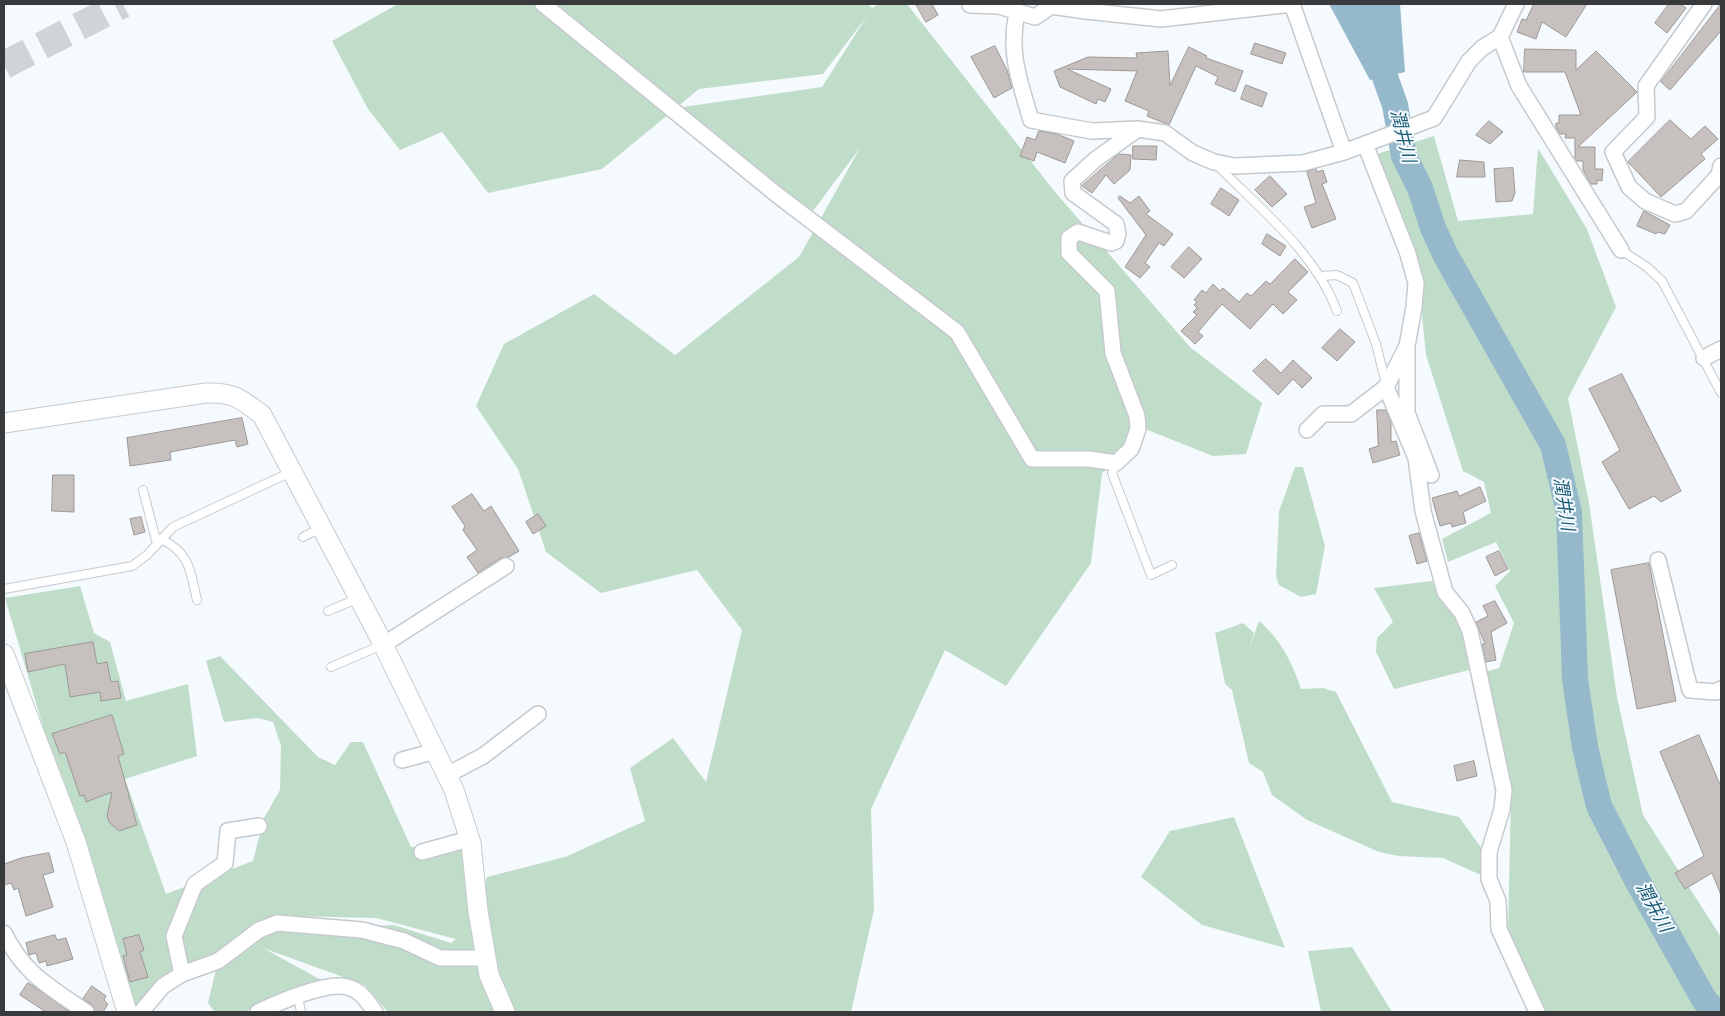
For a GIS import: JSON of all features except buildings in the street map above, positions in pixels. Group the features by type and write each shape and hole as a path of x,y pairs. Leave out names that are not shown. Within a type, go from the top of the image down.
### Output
{"street":[{"path":"543,4 776,194 957,332 1032,459 1090,459 1116,463 1131,449 1138,429 1137,416 1113,353 1107,291 1069,253 1069,238 1078,232 1111,243 1116,242 1118,234 1116,224 1073,193 1072,181 1096,159 1138,129"},
{"path":"970,6 999,6 1035,17 1051,6 1085,7 1161,19 1292,4 1344,152"},
{"path":"1017,13 1012,34 1015,66 1031,120 1092,131 1138,129 1165,133 1193,154 1214,162 1235,166 1303,163 1344,152 1434,118 1469,61 1482,48 1500,37 1516,4"},
{"path":"1704,4 1646,86 1647,117 1613,152 1629,187 1645,201 1675,214 1686,212 1719,175 1721,166"},
{"path":"1500,37 1519,86 1621,250"},
{"path":"1365,144 1408,254 1416,283 1407,346 1407,413 1431,475"},
{"path":"1307,430 1323,414 1351,414 1386,387 1407,346"},
{"path":"1704,358 1721,349"},
{"path":"1386,387 1416,458 1423,511 1445,592 1462,613 1470,631 1504,790 1502,809 1490,852 1489,879 1498,901 1499,929 1537,1012"},
{"path":"4,423 206,392 226,392 243,401 262,415 359,598 448,775 469,839 489,976 505,1012"},
{"path":"1658,560 1690,690 1716,692 1721,689"},
{"path":"383,645 506,566"},
{"path":"4,654 76,842 127,1012"},
{"path":"448,775 483,756 538,714"},
{"path":"402,760 436,751"},
{"path":"182,974 174,936 195,884 225,863 228,831 259,826"},
{"path":"422,852 469,839"},
{"path":"141,1012 163,986 182,974 218,961 259,930 277,923 362,930 404,941 440,958 486,958"},
{"path":"4,933 15,956 30,973 86,1012"},
{"path":"258,1012 317,989 346,986 361,994 376,1012"}],"lane":[{"path":"1214,162 1309,259 1321,276 1337,311"},
{"path":"1621,250 1647,267 1662,282 1721,393"},
{"path":"1321,276 1337,275 1353,283 1376,344 1386,387"},
{"path":"1116,463 1112,473 1151,574 1172,565"},
{"path":"4,590 132,566 147,555 173,527 291,472"},
{"path":"143,490 159,542"},
{"path":"303,538 321,528"},
{"path":"159,542 178,547 189,567 197,600"},
{"path":"328,611 359,598"},
{"path":"331,667 383,645"},
{"path":"298,997 302,1012"}],"green space":[{"path":"398,4 868,4 872,8 879,4 907,4 1055,192 1190,347 1262,403 1246,454 1213,456 1145,429 1102,473 1091,563 1006,686 945,650 871,809 874,910 851,1012 388,1012 365,985 263,948 323,981 245,1012 215,1012 208,1003 218,961 127,1012 5,598 80,586 94,633 110,642 126,701 188,684 197,756 125,779 166,894 253,861 264,818 280,790 281,746 273,722 258,718 224,722 206,661 220,656 318,757 335,765 351,742 363,742 411,847 464,844 479,910 487,877 565,857 645,821 630,768 673,738 706,782 742,630 697,570 601,593 546,552 518,469 476,406 504,344 594,294 675,355 799,257 860,148 813,211 675,109 602,169 488,193 442,132 400,150 368,109 332,41","holes":["867,16 822,87 676,108 699,89 823,74","286,916 376,918 456,939 451,943 394,925 261,930"]},
{"path":"1434,136 1458,221 1533,214 1538,148 1587,229 1616,307 1568,398 1589,503 1617,697 1643,815 1721,937 1721,1012 1545,1012 1508,931 1511,797 1485,672 1499,668 1514,623 1495,586 1510,571 1496,542 1448,562 1442,539 1491,513 1484,482 1463,471 1426,355 1415,248 1377,154"},
{"path":"1295,467 1303,467 1325,546 1316,594 1301,597 1279,585 1276,577 1279,511"},
{"path":"1432,581 1461,627 1469,670 1394,689 1376,652 1377,638 1393,622 1374,588"},
{"path":"1259,621 1274,636 1285,652 1301,689 1323,688 1336,692 1392,802 1459,817 1485,853 1483,876 1443,858 1399,856 1379,852 1307,820 1272,795 1263,772 1249,763 1232,690 1225,684 1215,633 1243,623 1254,633 1249,650"},
{"path":"1234,817 1285,948 1202,925 1141,877 1170,831"},
{"path":"1352,947 1392,1012 1321,1012 1308,951"}],"water":[{"path":"1329,4 1400,4 1405,72 1370,80"}],"waterway":[{"name":"潤井川","path":"1373,4 1371,38 1395,105 1404,156 1420,188 1433,228 1446,256 1553,445 1569,512 1575,679 1585,747 1599,806 1638,882 1705,1001 1716,1012"}],"tunnel":[{"path":"4,65 123,4"}]}
